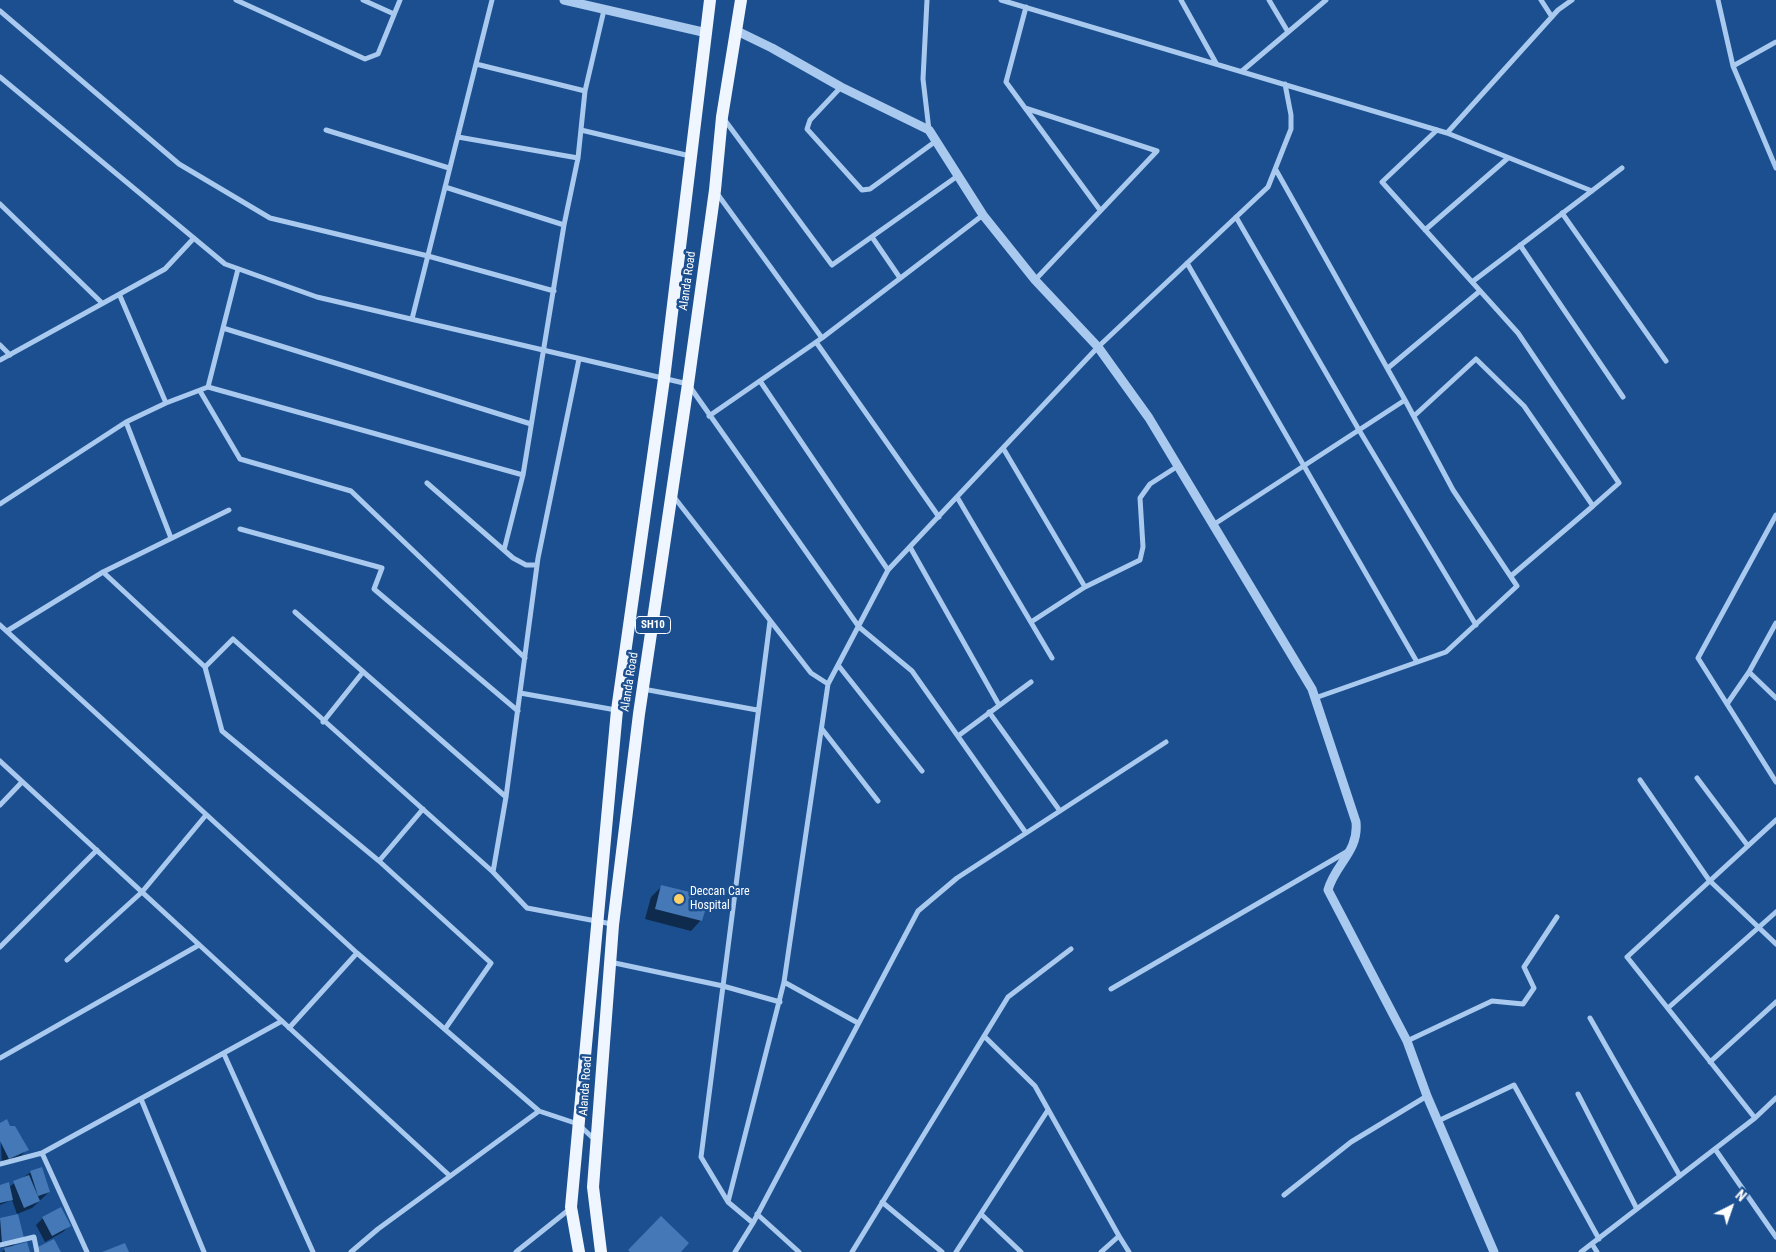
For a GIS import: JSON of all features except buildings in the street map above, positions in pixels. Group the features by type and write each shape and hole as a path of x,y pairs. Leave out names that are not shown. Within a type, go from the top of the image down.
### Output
{"main road":[{"name":"Alanda Road","path":"579,1252 571,1207 617,710 664,379 710,0"},
{"name":"Alanda Road","path":"601,1252 594,1186 595,1140 613,924 643,689 688,384 722,117 741,0"}],"street":[{"path":"236,0 365,59 378,54 400,0"},
{"path":"362,0 394,14"},
{"path":"412,319 492,0"},
{"path":"564,0 707,33"},
{"path":"927,0 924,79 929,130"},
{"path":"1002,0 1447,133 1592,191"},
{"path":"1181,0 1216,64"},
{"path":"1269,0 1288,32"},
{"path":"1242,71 1326,0"},
{"path":"1541,0 1552,17"},
{"path":"1447,133 1552,17 1572,0"},
{"path":"1718,0 1733,66 1776,168"},
{"path":"1026,7 1006,82 1100,210"},
{"path":"0,10 179,164 270,218 428,256 554,291"},
{"path":"504,550 523,475 564,225 578,158 585,91 604,10"},
{"path":"737,31 772,48 841,88 925,126 960,175 983,215 1035,280 1098,346 1149,418 1312,689 1356,822 1357,835 1352,849 1330,882 1328,890 1407,1041 1427,1096 1494,1252"},
{"path":"1733,66 1776,42"},
{"path":"476,64 585,91"},
{"path":"0,77 225,264 317,297 688,384 859,627 912,671 1026,833"},
{"path":"728,1202 784,982 828,684 888,570 1098,346 1268,187 1291,129 1291,115 1284,84"},
{"path":"841,88 810,120 807,129 862,190 870,189 936,141"},
{"path":"1025,108 1158,151 1035,280"},
{"path":"722,117 832,265 960,175"},
{"path":"326,130 450,168"},
{"path":"581,130 690,156"},
{"path":"1437,130 1382,182 1518,333 1619,483 1511,576"},
{"path":"458,137 578,158"},
{"path":"1770,153 1776,149"},
{"path":"1425,230 1508,158"},
{"path":"1472,282 1622,168"},
{"path":"1276,170 1388,368 1453,490 1517,586 1446,652 1315,698"},
{"path":"445,187 564,225"},
{"path":"714,190 822,338"},
{"path":"0,204 102,304"},
{"path":"1562,213 1666,361"},
{"path":"709,416 822,338 983,215"},
{"path":"1236,217 1359,430 1476,625"},
{"path":"872,237 900,278"},
{"path":"0,360 120,296 165,269 194,238"},
{"path":"1520,246 1623,397"},
{"path":"1187,263 1417,662"},
{"path":"0,504 126,422 166,403 200,392 208,387 238,269"},
{"path":"1388,368 1480,291"},
{"path":"120,296 166,403"},
{"path":"223,328 531,424"},
{"path":"816,342 939,516"},
{"path":"0,345 10,355"},
{"path":"493,872 506,797 537,566 579,359"},
{"path":"1414,416 1476,359 1524,406 1593,506"},
{"path":"760,381 888,570"},
{"path":"208,387 523,475"},
{"path":"200,392 240,459 351,491 525,658"},
{"path":"1214,525 1405,400"},
{"path":"126,422 171,538"},
{"path":"1003,448 1085,587"},
{"path":"1030,622 1085,587 1140,560 1143,547 1140,498 1150,484 1178,466"},
{"path":"427,483 520,563 537,566"},
{"path":"672,494 811,673 828,684"},
{"path":"957,497 1052,658"},
{"path":"7,631 103,572 229,510"},
{"path":"1776,515 1698,658 1776,782"},
{"path":"240,529 382,568 374,589 518,711"},
{"path":"910,547 1000,705"},
{"path":"103,572 205,667 222,731 379,861 491,963 445,1029"},
{"path":"294,612 506,797"},
{"path":"753,1222 728,1202 701,1157 757,710 770,621"},
{"path":"1727,704 1776,623"},
{"path":"0,624 357,953 539,1111 578,1124 595,1140"},
{"path":"205,667 233,639 323,722 423,808 493,872 526,908 613,924"},
{"path":"838,665 922,771"},
{"path":"323,722 363,672"},
{"path":"1748,672 1776,698"},
{"path":"958,736 1031,682"},
{"path":"643,689 757,710"},
{"path":"520,693 617,710"},
{"path":"990,712 1060,811"},
{"path":"822,729 878,801"},
{"path":"735,1252 753,1222 918,911 957,878 1166,742"},
{"path":"0,761 450,1176"},
{"path":"1697,778 1748,846"},
{"path":"1640,780 1709,880 1776,944"},
{"path":"0,805 22,782"},
{"path":"379,861 423,808"},
{"path":"67,960 142,892 206,815"},
{"path":"1755,1118 1626,957 1776,820"},
{"path":"1111,989 1352,849"},
{"path":"0,947 97,850"},
{"path":"1668,1008 1776,912"},
{"path":"1407,1041 1492,1001 1523,1004 1534,988 1524,967 1558,917"},
{"path":"0,1058 199,945"},
{"path":"852,1252 1008,997 1071,949"},
{"path":"289,1028 357,953"},
{"path":"610,962 723,986 780,1002"},
{"path":"784,982 858,1022"},
{"path":"1710,1062 1776,1002"},
{"path":"1590,1018 1680,1176"},
{"path":"0,1164 42,1153 282,1022"},
{"path":"984,1036 1035,1086 1118,1236 1130,1252"},
{"path":"224,1054 313,1252"},
{"path":"1438,1121 1514,1085 1599,1239"},
{"path":"1578,1094 1637,1209"},
{"path":"1284,1195 1351,1142 1427,1096"},
{"path":"1581,1252 1755,1118 1776,1098"},
{"path":"141,1099 204,1252"},
{"path":"956,1252 1048,1110"},
{"path":"351,1252 378,1228 539,1111"},
{"path":"1715,1149 1776,1237"},
{"path":"42,1153 87,1252"},
{"path":"882,1202 942,1252"},
{"path":"516,1252 571,1207"},
{"path":"757,1214 799,1252"},
{"path":"981,1214 1021,1252"},
{"path":"1101,1252 1118,1236"},
{"path":"0,1245 34,1237 37,1252"},
{"path":"1592,1244 1597,1252"}],"place":[{"name":"Deccan Care Hospital","path":"679,899"}]}
